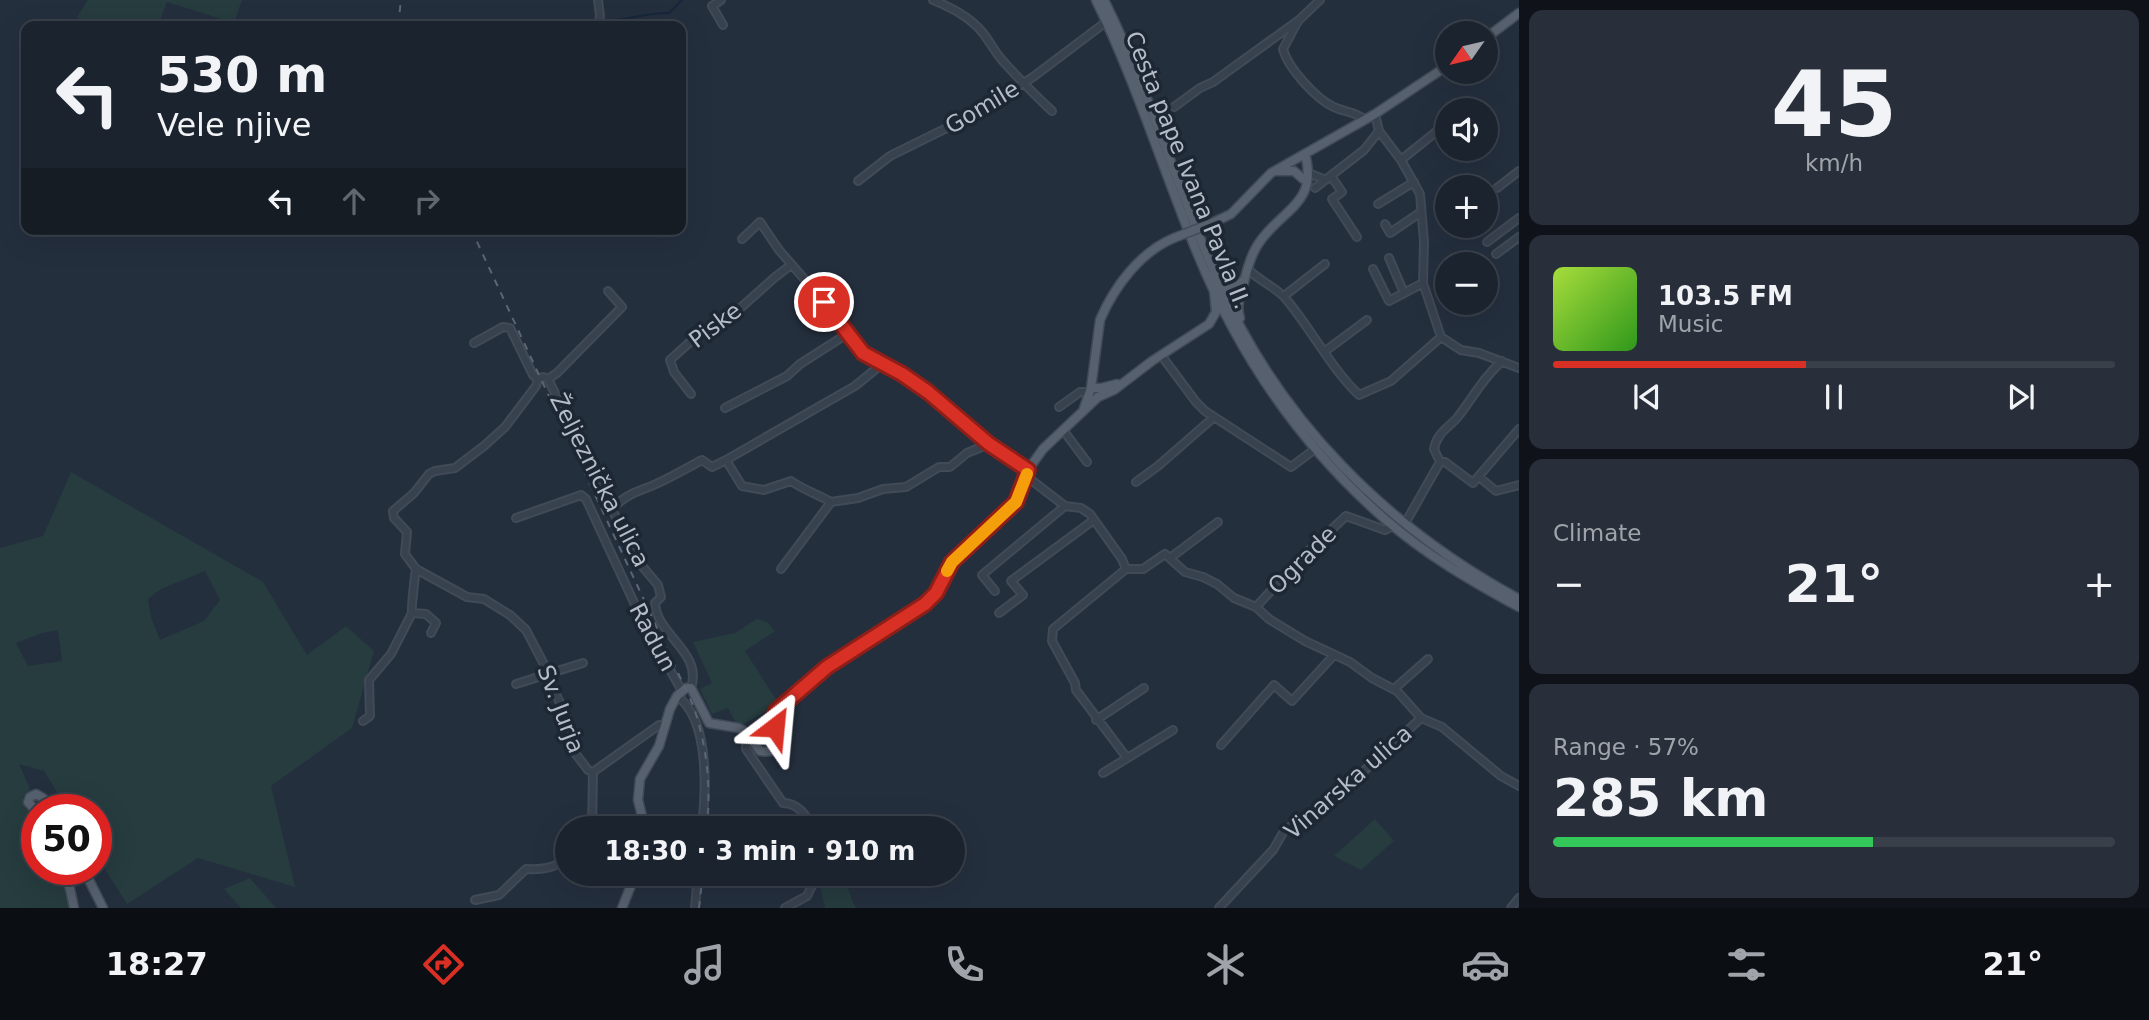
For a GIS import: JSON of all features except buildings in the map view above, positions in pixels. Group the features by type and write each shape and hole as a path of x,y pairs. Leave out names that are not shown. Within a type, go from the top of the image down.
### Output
{"main road":[{"name":"Cesta pape Ivana Pavla II.","path":"1096,0 1131,79 1214,291 1294,423 1348,484 1385,520 1473,581 1519,607"},
{"name":"Cesta pape Ivana Pavla II.","path":"1104,0 1243,341 1299,417 1362,488 1451,558 1519,599"},
{"path":"1498,29 1519,13"},
{"path":"642,816 638,800 640,779 659,746 665,725 683,692 709,723 739,728 746,732 760,751 772,751 776,748 780,736 773,720 776,711 827,667 936,593 952,562 1016,502 1035,457 1082,410 1092,393 1101,320 1114,292 1141,260 1161,243 1231,214 1271,173 1375,114 1435,74"},
{"path":"1243,341 1238,310 1244,280 1260,241 1278,219 1301,199 1308,182 1301,156"},
{"path":"1271,173 1294,171 1308,182"},
{"path":"1210,264 1227,287 1237,286 1244,280"},
{"path":"1092,393 1114,390 1209,324 1216,312 1214,291"},
{"path":"1209,324 1223,325 1243,341"},
{"path":"69,885 74,908"},
{"path":"92,885 103,908"},
{"path":"622,908 630,886"}],"street":[{"path":"598,0 599,21"},
{"path":"721,0 710,3 723,25"},
{"path":"933,0 953,8 984,34 995,52 1021,82 1052,111"},
{"path":"1174,107 1299,20 1320,0"},
{"path":"1299,20 1283,49 1290,64 1330,106 1365,120"},
{"name":"Gomile","path":"858,181 890,156 969,117 1021,82 1033,77 1102,25"},
{"path":"1375,114 1379,131 1401,160 1420,194 1423,283 1441,337 1461,350 1519,368"},
{"path":"1308,182 1329,178 1364,150 1379,131"},
{"path":"1401,160 1435,133"},
{"path":"1498,187 1519,171"},
{"path":"1308,182 1329,178"},
{"path":"1329,178 1342,192 1332,199 1357,237"},
{"path":"1378,204 1414,182"},
{"path":"1385,224 1390,233 1421,212"},
{"path":"1487,242 1519,218"},
{"path":"742,239 760,222 863,353 928,392 1065,506 1081,508 1093,518 1126,569"},
{"path":"1498,253 1519,237"},
{"path":"1389,258 1404,293"},
{"path":"1284,296 1325,264"},
{"name":"Piske","path":"691,394 674,372 670,360 700,333 727,320 792,265"},
{"path":"1248,269 1256,278 1284,296 1342,379 1359,395 1391,381 1441,337"},
{"path":"1373,269 1389,301 1423,283"},
{"name":"Željeznička ulica","path":"608,291 622,307 548,379 640,566 660,589 661,597 655,603 656,610 663,626 689,659 693,677 683,692"},
{"path":"1324,352 1367,320"},
{"path":"474,343 503,327 510,328 533,375 538,379"},
{"path":"725,408 787,376 847,334"},
{"path":"1161,355 1196,402 1213,418 1291,467 1311,452"},
{"path":"1440,462 1434,449 1441,432 1457,418 1485,376 1502,361"},
{"path":"612,509 620,500 636,491 702,460 712,467 726,460 855,386 882,364"},
{"path":"538,379 548,379"},
{"path":"363,721 370,716 369,680 391,654 412,613 411,605 414,599 416,569 405,554 407,532 394,518 393,511 414,493 429,474 455,468 505,427 534,389 538,379"},
{"path":"1059,407 1080,392 1092,393"},
{"path":"1136,482 1213,418"},
{"path":"1440,462 1445,462 1473,483 1519,429"},
{"path":"1063,430 1087,461"},
{"path":"726,460 742,486 764,490 791,481 831,502 858,498 883,489 906,487 939,467 950,467 967,453 989,444"},
{"path":"1407,520 1440,462"},
{"path":"1479,477 1496,491 1519,485"},
{"name":"Radun","path":"516,518 581,495 586,499 643,622 683,692"},
{"path":"781,569 831,502"},
{"path":"995,591 982,575 1065,506"},
{"name":"Ograde","path":"1256,607 1303,556 1346,516 1385,530 1389,528"},
{"path":"999,613 1023,595 1010,581 1093,518"},
{"path":"1170,558 1218,522"},
{"path":"1127,758 1076,690 1076,683 1052,641 1053,629 1126,569 1143,569 1165,554 1185,572 1217,584 1234,598 1256,607 1269,619 1305,641 1334,654 1394,689 1421,718 1442,727 1501,776 1519,786"},
{"name":"Sv. Jurja","path":"416,569 467,597 484,599 510,615 526,630 548,672 569,722 575,753 588,770 593,772 659,725 665,725"},
{"path":"412,613 426,614 436,623 431,633"},
{"path":"1222,745 1274,685 1292,701 1334,654"},
{"path":"1394,689 1428,659"},
{"path":"516,684 583,663"},
{"path":"1096,720 1144,688"},
{"path":"683,692 698,732 706,781 703,816"},
{"name":"Vinarska ulica","path":"1219,908 1273,850 1284,831 1348,788 1375,759 1421,718"},
{"path":"1103,773 1173,730"},
{"path":"752,740 746,745 746,749 783,803 792,803 807,816"},
{"path":"592,816 593,772"},
{"path":"475,900 499,895 526,869 541,870 555,866"},
{"path":"695,908 697,886"},
{"path":"785,908 807,896 812,886"},
{"path":"1511,908 1519,898"}],"green space":[{"path":"88,0 242,0 235,21 167,2 160,21 82,21 77,17"},
{"path":"71,472 263,582 307,655 346,626 374,651 352,728 271,786 295,887 198,858 127,904 112,880 112,794 58,794 44,771 19,764 30,789 26,794 21,794 21,885 65,885 71,908 0,908 0,548 43,536","holes":["205,571 220,600 204,621 160,640 151,617 148,599 161,589","58,630 62,661 28,666 16,643"]},
{"path":"757,619 767,622 775,631 745,651 779,704 744,724 736,723 728,708 712,714 700,689 712,683 693,642 735,633"},
{"path":"1375,819 1394,841 1361,870 1334,856"},
{"path":"250,878 276,908 241,908 224,889"},
{"path":"820,886 847,886 856,908 825,908"}],"waterway":[{"path":"610,20 669,13 682,0"}],"railway":[{"path":"399,21 401,0"},
{"path":"474,235 693,705 707,766 707,816"},
{"path":"699,908 702,886"}],"slow traffic":[{"path":"947,571 968,545 998,521 1016,502 1027,474"}],"route":[{"path":"775,727 773,720 776,711 827,667 925,604 936,593 952,562 1016,502 1028,470 989,444 928,392 863,353 824,302"}]}
